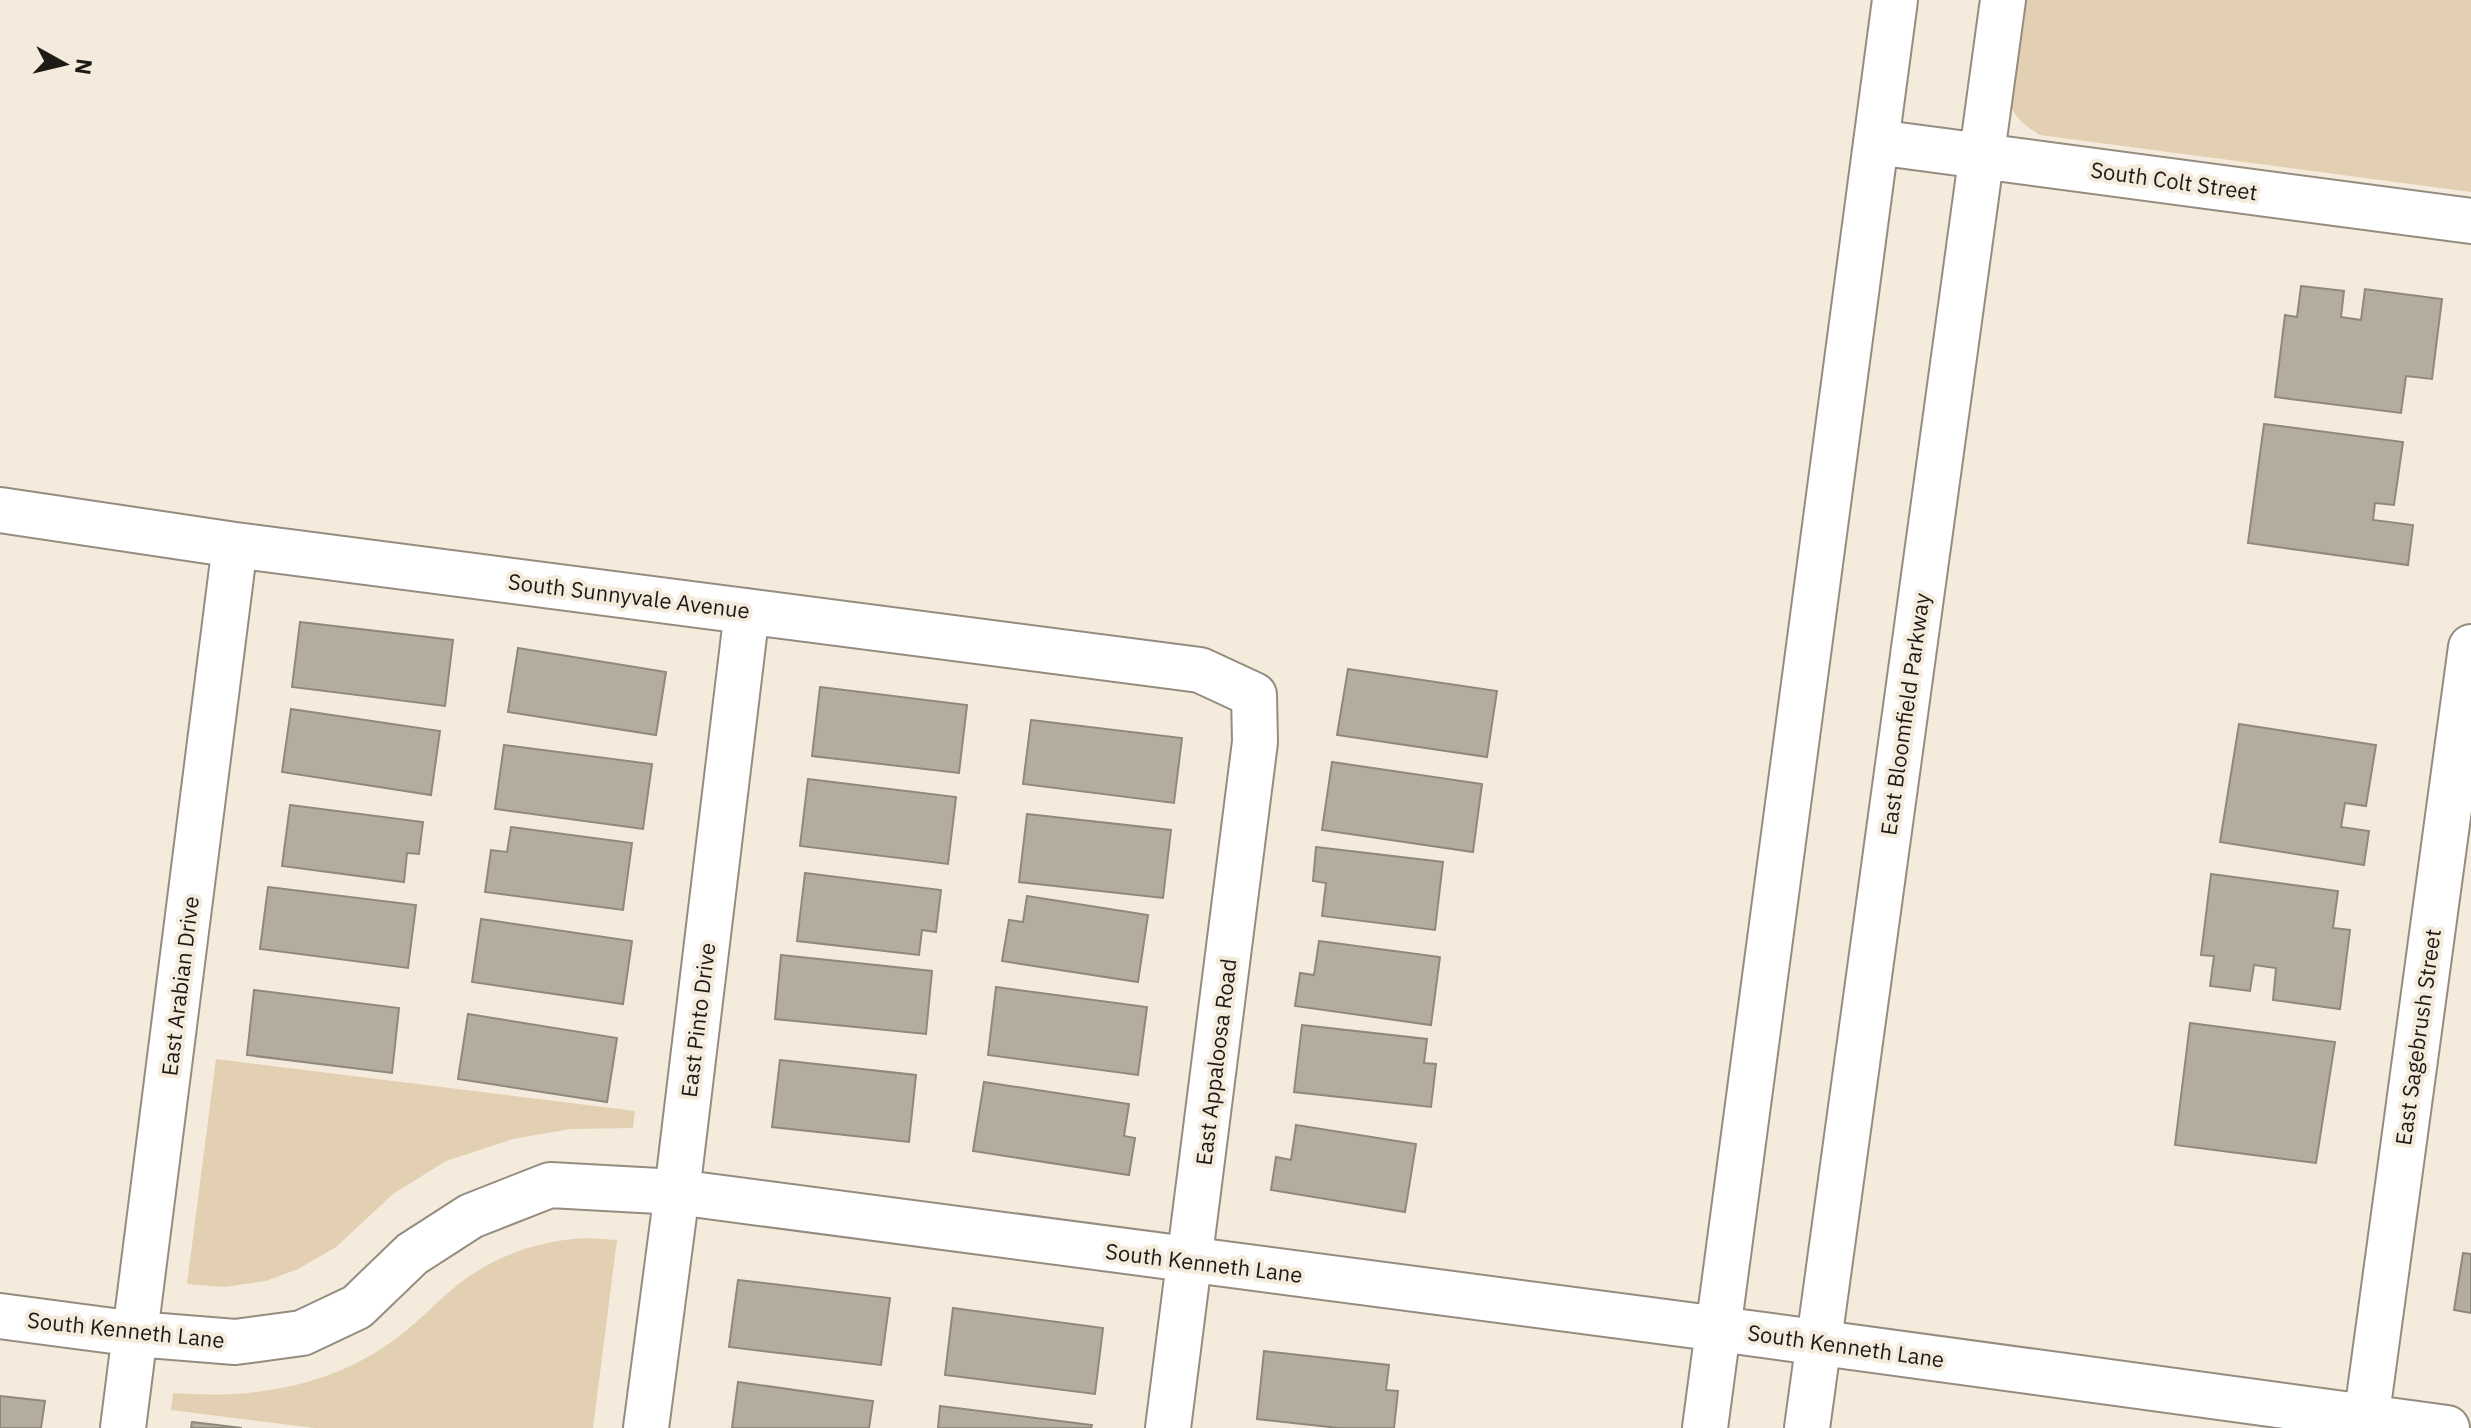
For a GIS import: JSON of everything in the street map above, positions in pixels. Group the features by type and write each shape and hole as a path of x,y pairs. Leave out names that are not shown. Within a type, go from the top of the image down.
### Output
{"street":[{"path":"1705,1428 1895,0"},
{"name":"East Bloomfield Parkway","path":"1807,1428 2003,0"},
{"name":"South Colt Street","path":"1876,142 2471,221"},
{"name":"South Sunnyvale Avenue","path":"0,510 235,545 1200,670 1254,695"},
{"name":"East Arabian Drive","path":"123,1428 235,545"},
{"name":"East Pinto Drive","path":"646,1428 747,611"},
{"name":"East Sagebrush Street","path":"2365,1423 2471,647"},
{"name":"East Appaloosa Road","path":"1168,1428 1255,742 1254,695"},
{"name":"South Kenneth Lane","path":"0,1316 136,1334 235,1342 302,1333 357,1307 412,1254 471,1216 550,1185 677,1192 1818,1342 2365,1423 2447,1428"}],"shaded area":[{"path":"2020,0 2471,0 2471,192 2040,135 2017,117 2010,100 2010,72"},
{"path":"216,1059 635,1111 633,1128 570,1129 513,1139 446,1161 393,1194 336,1247 298,1269 266,1281 224,1287 187,1284"},
{"path":"586,1238 617,1240 593,1428 315,1428 171,1410 173,1393 258,1392 340,1371 390,1343 460,1283 489,1264 536,1246"}],"building":[{"path":"2301,286 2344,291 2341,317 2361,320 2365,289 2442,299 2432,379 2406,376 2401,413 2275,397 2285,315 2297,317"},
{"path":"2264,424 2403,442 2394,505 2375,503 2373,520 2413,525 2408,565 2248,543"},
{"path":"300,622 453,640 445,706 292,687"},
{"path":"518,648 666,672 656,735 508,712"},
{"path":"1348,669 1497,691 1487,757 1337,735"},
{"path":"820,687 967,705 959,773 812,756"},
{"path":"291,709 440,731 431,795 282,772"},
{"path":"1031,720 1182,738 1174,803 1023,784"},
{"path":"2239,724 2376,745 2366,806 2345,803 2341,827 2369,831 2364,865 2220,842"},
{"path":"504,745 652,764 643,829 495,809"},
{"path":"1332,762 1482,784 1473,852 1322,830"},
{"path":"808,779 956,797 948,864 800,846"},
{"path":"290,805 423,822 419,854 407,853 404,882 282,866"},
{"path":"1027,814 1171,830 1163,898 1019,882"},
{"path":"511,827 632,843 623,910 485,892 491,850 507,852"},
{"path":"1316,847 1443,862 1435,930 1322,916 1326,883 1313,881"},
{"path":"805,873 941,890 936,932 922,930 919,955 797,941"},
{"path":"2211,874 2338,891 2333,928 2350,930 2340,1009 2273,1000 2276,968 2254,965 2250,991 2210,986 2214,956 2201,955"},
{"path":"268,887 416,905 408,968 260,949"},
{"path":"1027,896 1148,915 1138,982 1002,961 1009,920 1023,922"},
{"path":"481,919 632,941 623,1004 472,982"},
{"path":"1319,941 1440,957 1431,1025 1295,1006 1300,973 1314,975"},
{"path":"781,955 932,971 926,1034 775,1019"},
{"path":"996,987 1147,1007 1138,1075 988,1055"},
{"path":"254,990 399,1008 392,1073 247,1055"},
{"path":"468,1014 617,1038 607,1102 458,1079"},
{"path":"2190,1023 2335,1042 2316,1163 2175,1145"},
{"path":"1302,1025 1427,1039 1424,1063 1436,1064 1431,1107 1294,1092"},
{"path":"780,1060 916,1075 909,1142 772,1127"},
{"path":"984,1082 1129,1104 1124,1136 1135,1138 1129,1175 973,1151"},
{"path":"1296,1125 1416,1144 1405,1212 1271,1190 1276,1157 1291,1160"},
{"path":"2463,1253 2471,1254 2471,1313 2454,1310"},
{"path":"738,1280 890,1298 881,1365 729,1347"},
{"path":"953,1308 1103,1328 1095,1394 945,1375"},
{"path":"1264,1351 1389,1365 1386,1390 1398,1391 1394,1428 1339,1428 1257,1419"},
{"path":"738,1382 873,1401 869,1428 732,1428"},
{"path":"0,1396 45,1401 41,1428 0,1428"},
{"path":"940,1406 1092,1425 1091,1428 938,1428"},
{"path":"192,1422 242,1428 191,1428"}]}
